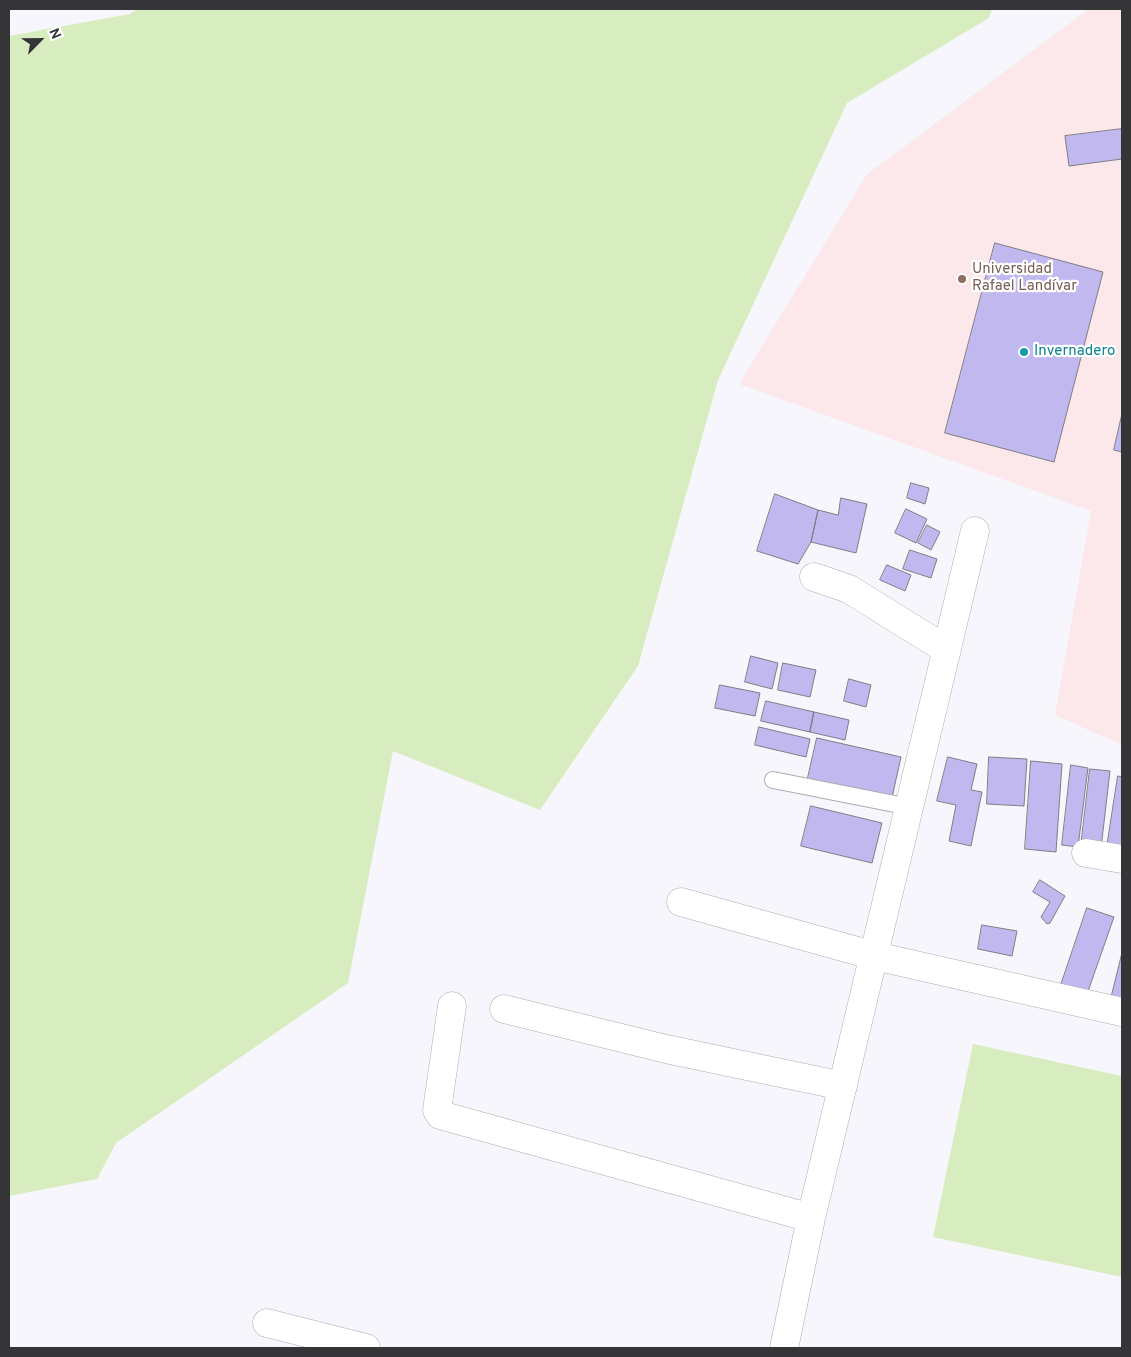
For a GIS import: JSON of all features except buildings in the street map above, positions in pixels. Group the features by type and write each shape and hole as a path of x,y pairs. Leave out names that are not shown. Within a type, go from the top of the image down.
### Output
{"street":[{"path":"784,1348 811,1218 975,531"},
{"path":"814,576 850,589 947,650"},
{"path":"1086,853 1122,859"},
{"path":"681,902 875,956 1122,1012"},
{"path":"452,1006 436,1110 440,1115 811,1218"},
{"path":"504,1009 666,1049 843,1086"},
{"path":"267,1323 366,1348"}],"lane":[{"path":"773,780 910,807"}],"shaded area":[{"name":"Universidad Rafael Landívar","path":"1089,9 1122,9 1122,745 1055,715 1091,511 739,384 867,174"}],"green space":[{"path":"137,9 992,9 989,18 847,103 718,380 638,666 540,810 393,751 348,983 116,1143 97,1179 9,1196 9,36 130,14"},
{"path":"973,1044 1122,1076 1122,1277 933,1237"}],"place":[{"name":"Universidad Rafael Landívar","path":"962,279"},
{"name":"Invernadero","path":"1024,352"}]}
